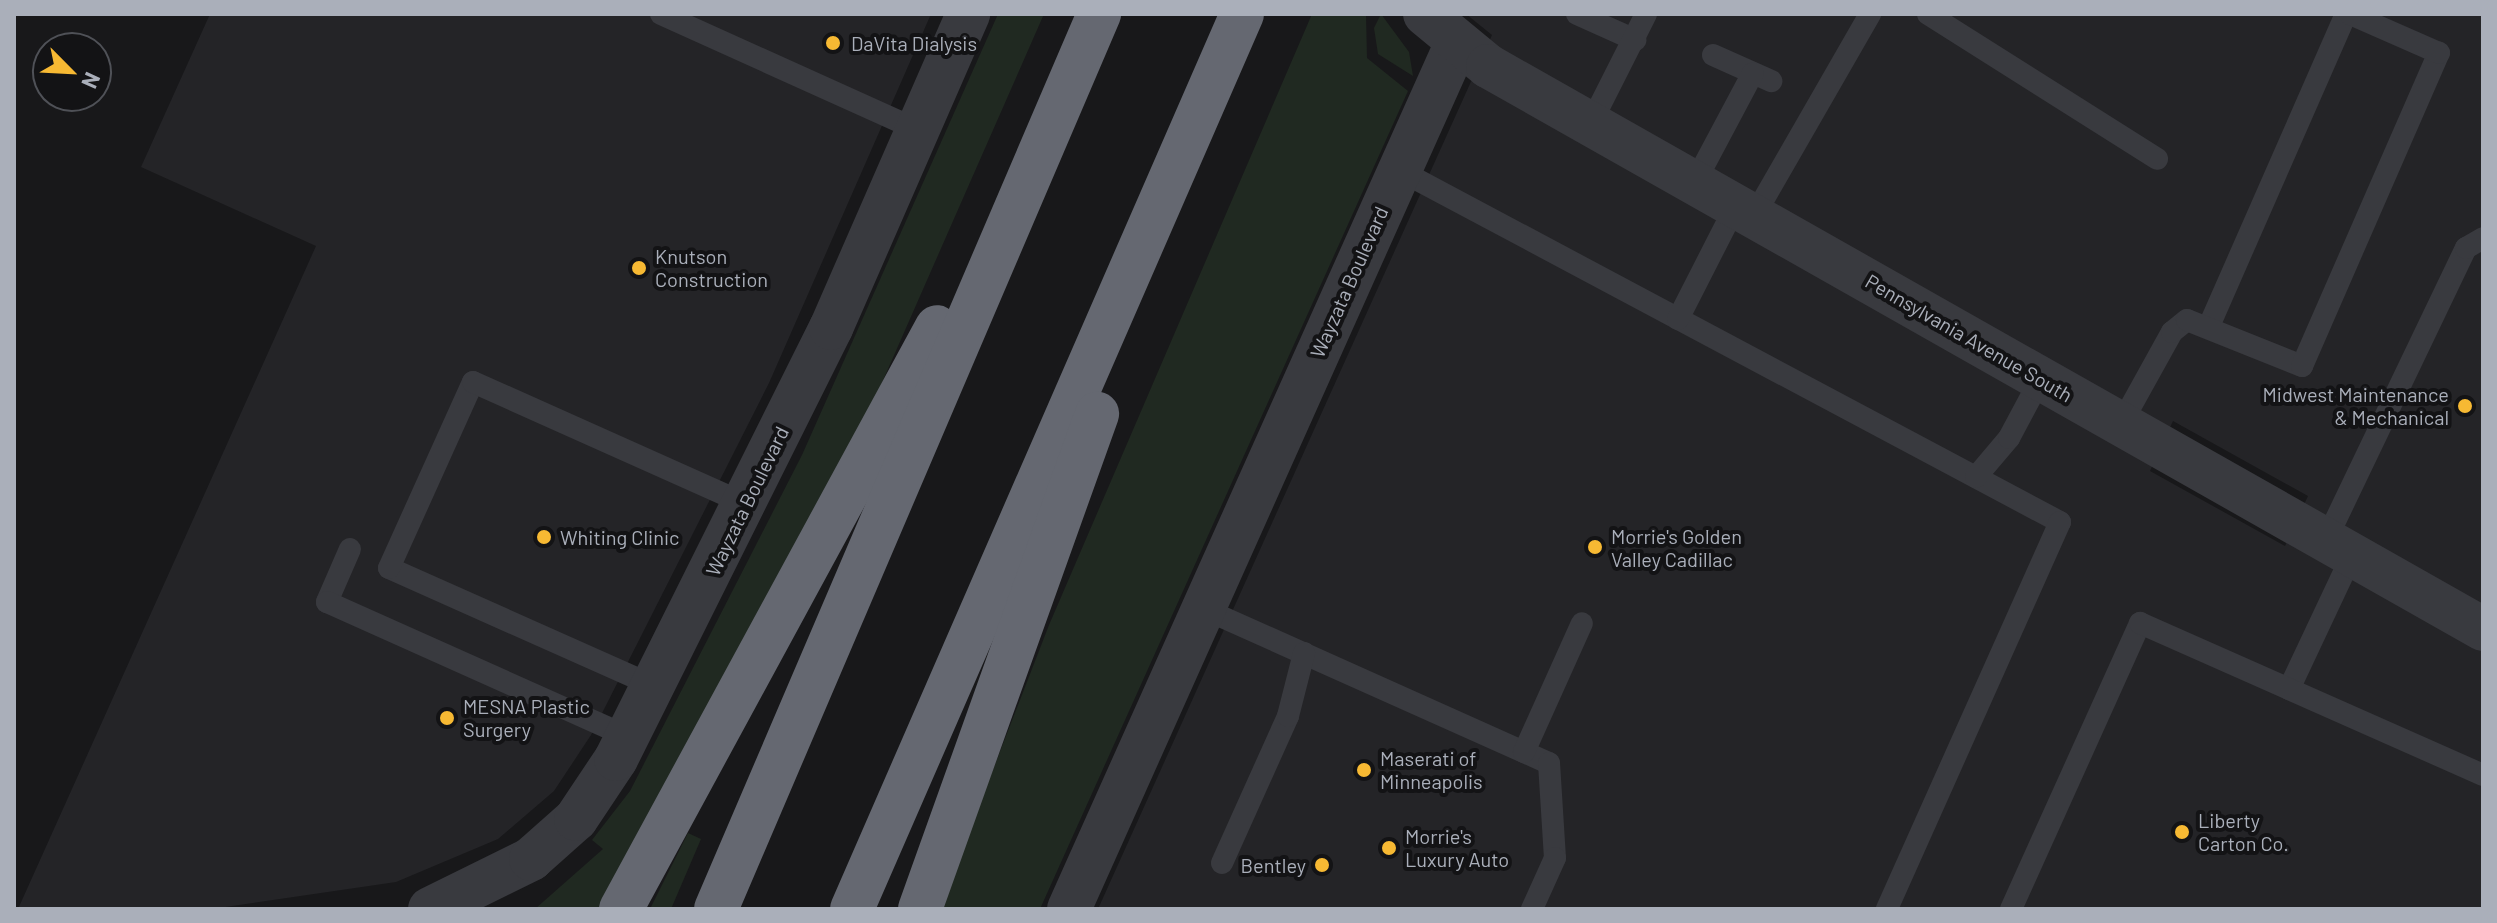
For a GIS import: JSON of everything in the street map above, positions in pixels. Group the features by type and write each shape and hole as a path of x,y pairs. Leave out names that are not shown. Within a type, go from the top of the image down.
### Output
{"highway":[{"path":"716,909 1099,14"},
{"path":"852,909 1243,14"},
{"path":"920,909 1243,14"},
{"path":"621,909 1064,93"}],"street":[{"name":"Wayzata Boulevard","path":"430,909 508,877 553,840 593,795 654,686 746,504 968,14"},
{"path":"1425,14 1455,47"},
{"name":"Wayzata Boulevard","path":"1069,909 1455,47"},
{"name":"Pennsylvania Avenue South","path":"1455,47 2483,629"}],"lane":[{"path":"661,14 918,130"},
{"path":"1577,14 1635,40"},
{"path":"1590,125 1646,14"},
{"path":"1678,319 1870,14"},
{"path":"1928,14 2157,159"},
{"path":"2121,424 2172,332 2187,320 2209,326 2302,366 2439,53 2348,14 2209,326"},
{"path":"1695,182 1762,77 1713,55"},
{"path":"1399,170 2060,522 1887,909"},
{"path":"2289,689 2339,548 2466,248 2483,238"},
{"path":"1976,477 2009,438 2041,378"},
{"path":"654,686 389,568 473,382 746,504"},
{"path":"350,549 327,602 627,736"},
{"path":"1202,608 1549,763 1555,858 1532,909"},
{"path":"1524,752 1582,623"},
{"path":"2011,909 2140,623 2483,775"},
{"path":"1222,863 1288,716 1304,653"}],"shaded area":[{"path":"210,14 931,14 769,383 591,735 554,791 498,839 396,882 212,909 18,909 316,246 141,167"},
{"path":"998,14 1044,14 866,419 612,909 535,909 603,849 592,840 630,791 802,455"},
{"path":"1312,14 1366,14 1367,58 1408,91 1040,909 939,909 1049,625"},
{"path":"1381,14 1409,52 1413,76 1378,54 1374,28"},
{"path":"1466,14 2483,14 2483,909 1098,909 1492,35","holes":["2173,421 2308,496 2285,546 2150,471"]},
{"path":"688,833 701,839 671,909 650,909"}],"place":[{"name":"DaVita Dialysis","path":"833,43"},
{"name":"Knutson Construction","path":"639,268"},
{"name":"Midwest Maintenance & Mechanical","path":"2465,406"},
{"name":"Whiting Clinic","path":"544,537"},
{"name":"Morrie's Golden Valley Cadillac","path":"1595,547"},
{"name":"MESNA Plastic Surgery","path":"447,718"},
{"name":"Maserati of Minneapolis","path":"1364,770"},
{"name":"Liberty Carton Co.","path":"2182,832"},
{"name":"Morrie's Luxury Auto","path":"1389,848"},
{"name":"Bentley","path":"1322,865"}]}
